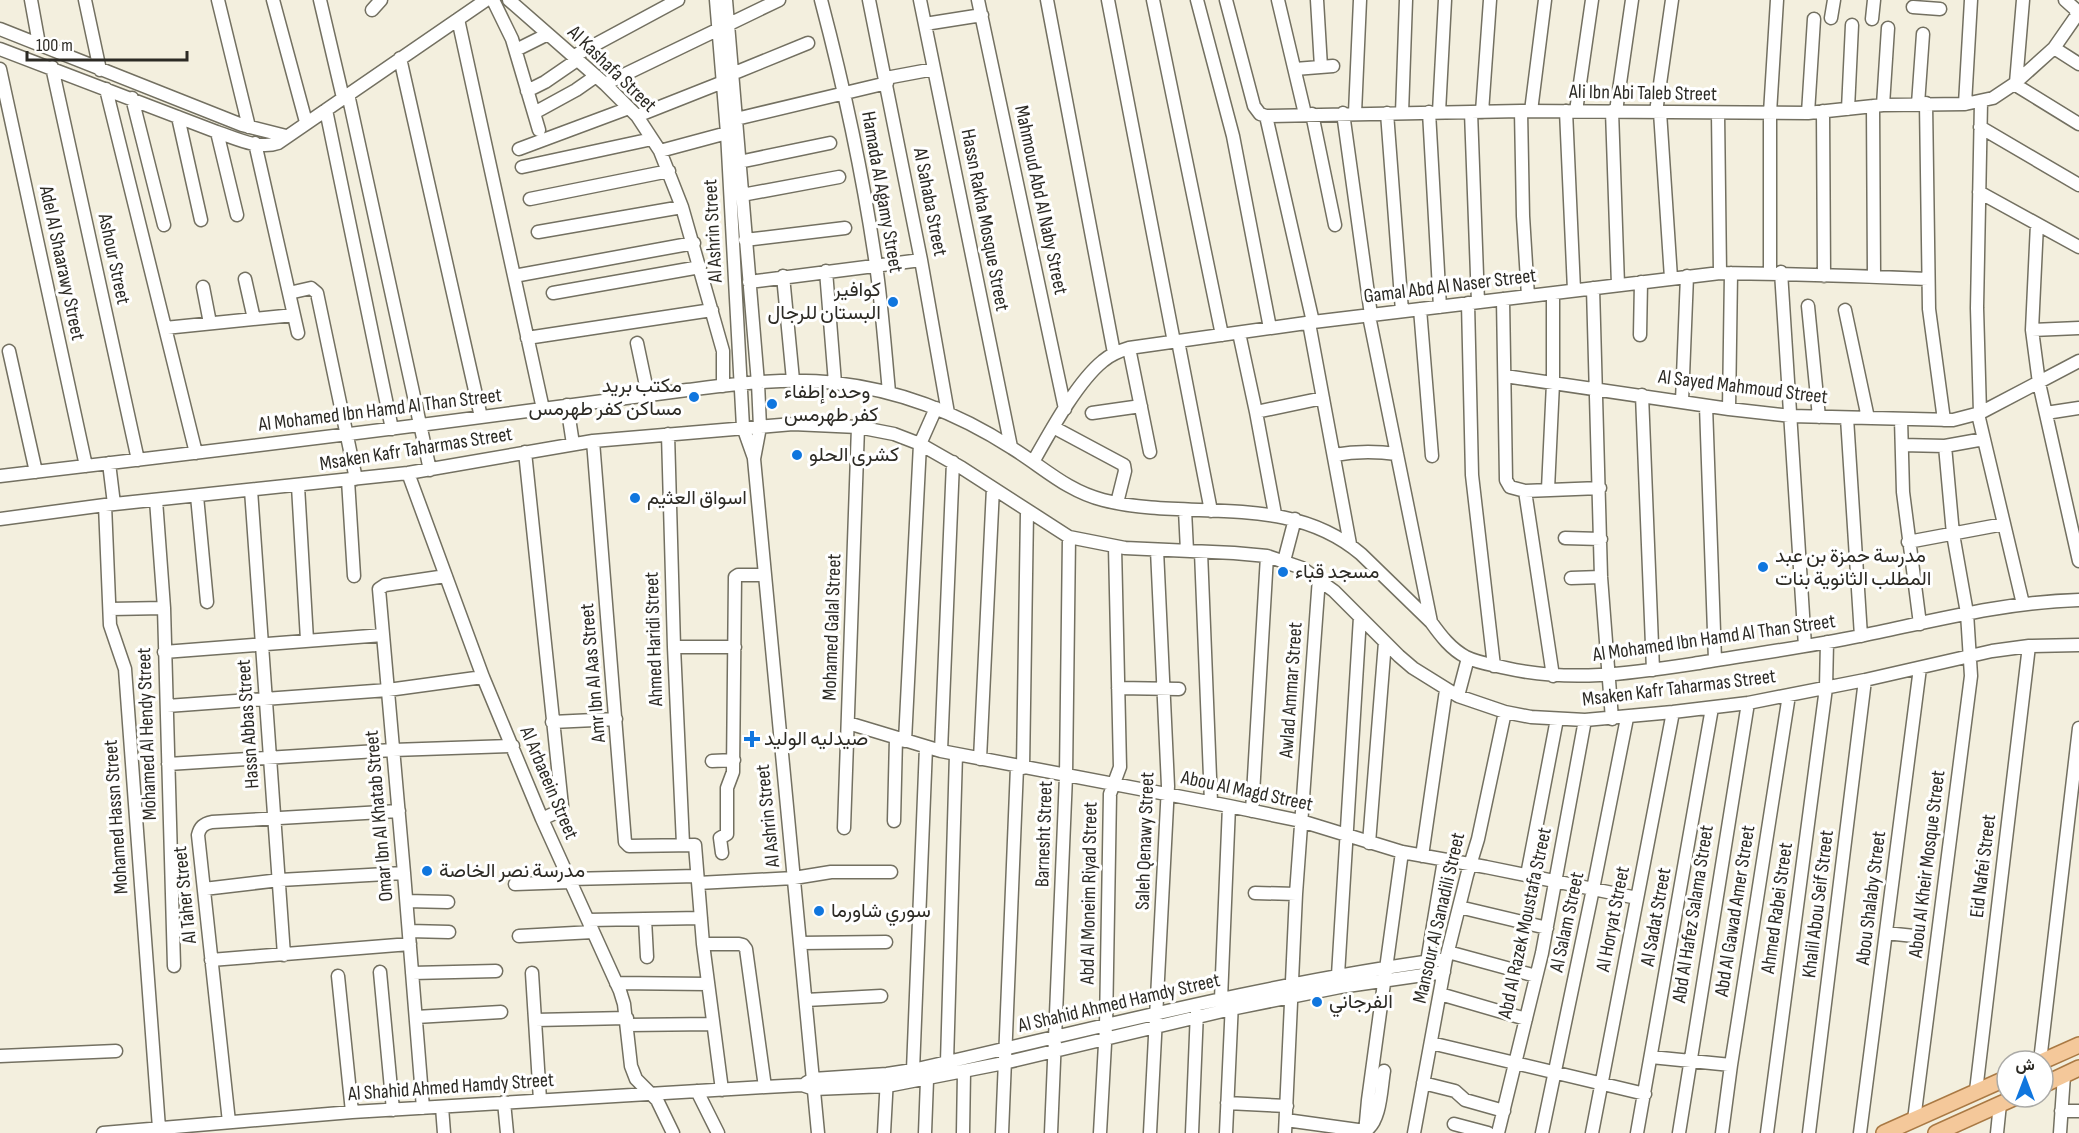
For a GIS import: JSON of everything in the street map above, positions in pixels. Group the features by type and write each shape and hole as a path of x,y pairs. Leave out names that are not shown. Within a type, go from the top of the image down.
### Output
{"main road":[{"path":"2055,1055 2079,1045"},
{"path":"2055,1079 2079,1068"},
{"path":"1884,1133 1995,1083"},
{"path":"1936,1133 1995,1106"}],"street":[{"path":"31,0 39,44"},
{"path":"85,0 100,70"},
{"path":"218,0 249,127"},
{"path":"273,0 306,122"},
{"path":"320,0 346,96 430,470"},
{"path":"372,10 381,0"},
{"path":"0,49 217,132 255,143 272,145 486,0 516,50 539,129"},
{"name":"Al Kashafa Street","path":"509,0 601,80 633,112 660,152 694,243 723,351 723,386"},
{"path":"528,90 545,82 575,58 678,0"},
{"name":"Al Ashrin Street","path":"716,0 723,26 728,78 736,119 758,383 760,427 754,459"},
{"name":"Al Ashrin Street","path":"723,26 726,0"},
{"path":"534,113 576,90 779,0"},
{"name":"Hamada Al Agamy Street","path":"821,0 845,93 876,265 889,392"},
{"name":"Al Sahaba Street","path":"869,0 921,260 948,413"},
{"name":"Hassn Rakha Mosque Street","path":"920,0 1011,447"},
{"name":"Mahmoud Abd Al Naby Street","path":"978,0 1065,409"},
{"path":"1047,0 1114,353"},
{"path":"1108,0 1211,511"},
{"path":"1153,0 1222,335"},
{"path":"1197,0 1233,136 1270,328"},
{"path":"1226,0 1254,106 1260,114 1266,116 1311,323 1350,544"},
{"path":"1278,0 1309,114 1335,225"},
{"path":"1295,69 1327,67 1317,0"},
{"path":"1360,0 1349,113 1370,315 1431,622"},
{"path":"1402,113 1406,0"},
{"path":"1440,306 1434,112 1444,0"},
{"path":"1490,0 1476,112 1472,475 1494,666"},
{"path":"1528,296 1523,216 1526,111 1545,0"},
{"path":"1574,290 1571,111 1592,0"},
{"path":"1618,285 1614,111 1632,0"},
{"path":"1671,278 1658,112 1672,0"},
{"path":"1778,0 1770,113 1775,272 1791,416 1805,646"},
{"path":"1832,18 1834,0"},
{"path":"1872,19 1874,0"},
{"path":"1965,104 1971,0"},
{"path":"2023,0 2015,84 2079,124"},
{"name":"Ali Ibn Abi Taleb Street","path":"1266,116 1526,111 1809,113 1878,106 1981,102 1993,98 2015,84 2054,48 2077,15 2075,9 2065,0"},
{"path":"1913,8 1940,9"},
{"path":"925,24 982,15"},
{"path":"458,19 543,409"},
{"path":"1809,113 1814,19"},
{"path":"1848,109 1852,25"},
{"path":"1874,276 1878,106 1888,28"},
{"path":"0,29 249,127 286,136"},
{"path":"516,50 548,34"},
{"path":"1923,34 1922,104 1928,279 1932,338 1944,420"},
{"path":"519,149 728,78 808,43"},
{"path":"2054,48 2079,64"},
{"path":"400,58 481,417"},
{"name":"Ashour Street","path":"52,68 138,460"},
{"name":"Adel Al Shaarawy Street","path":"0,69 86,466"},
{"path":"736,119 934,69"},
{"name":"Al Ashrin Street","path":"728,78 727,133 743,427 754,459 806,1000 810,1085 818,1133"},
{"path":"106,89 196,453"},
{"path":"132,98 165,225"},
{"path":"1981,102 1977,308 1979,414 2023,604"},
{"path":"326,110 392,429"},
{"path":"1823,111 1824,276"},
{"path":"1387,113 1402,311"},
{"path":"1718,113 1729,409"},
{"path":"178,117 201,220"},
{"path":"1980,127 2079,185"},
{"path":"217,132 237,215"},
{"path":"660,152 727,133"},
{"path":"522,167 652,139"},
{"path":"255,143 298,333"},
{"path":"739,162 830,143"},
{"path":"530,199 669,171"},
{"path":"742,195 838,177"},
{"path":"1979,192 2079,247"},
{"path":"538,232 682,207"},
{"path":"2037,224 2032,330 2039,383 2079,561"},
{"path":"745,240 845,228"},
{"path":"514,276 694,243"},
{"path":"749,282 921,260"},
{"path":"553,293 700,267"},
{"path":"826,271 834,382"},
{"name":"Gamal Abd Al Naser Street","path":"1033,462 1053,427 1092,372 1114,353 1129,348 1370,315 1688,276 1775,272 1928,279"},
{"path":"783,276 793,380"},
{"path":"1682,402 1688,276"},
{"path":"244,279 254,319"},
{"path":"1640,335 1641,282"},
{"path":"203,287 210,323"},
{"path":"289,292 314,288 317,292 347,435 352,480 354,576"},
{"path":"1593,288 1601,577 1612,719"},
{"path":"1548,489 1553,382 1553,294"},
{"path":"1503,298 1506,480 1510,488 1525,491 1600,489"},
{"path":"1808,306 1819,417"},
{"path":"1420,309 1432,456"},
{"path":"527,338 712,310"},
{"path":"1845,310 1868,418"},
{"path":"165,328 294,315"},
{"path":"2032,330 2079,328"},
{"path":"1239,333 1275,514"},
{"path":"637,343 648,395"},
{"path":"1129,348 1150,452"},
{"path":"9,351 36,472"},
{"name":"Al Sayed Mahmoud Street","path":"1505,376 1706,406 1791,416 1944,420 1979,414 2079,361"},
{"name":"Al Mohamed Ibn Hamd Al Than Street","path":"0,476 420,426 723,386 793,380 834,382 889,392 948,413 1011,447 1065,486 1084,495 1117,503 1185,510 1275,514 1314,525 1350,544 1431,622 1454,649 1468,658 1494,666 1553,676 1609,675 1805,646 2023,604 2079,600"},
{"path":"1642,395 1653,670"},
{"path":"1256,412 1323,398"},
{"path":"567,405 573,444"},
{"path":"1092,413 1141,406"},
{"path":"1706,406 1715,660"},
{"path":"894,821 920,444 936,408"},
{"path":"2046,413 2079,408"},
{"path":"1847,418 1861,636"},
{"path":"1901,419 1903,492 1920,624"},
{"name":"Msaken Kafr Taharmas Street","path":"0,519 408,473 594,441 794,424 858,427 894,434 920,444 953,462 1027,512 1069,537 1116,547 1267,556 1302,568 1319,578 1413,668 1458,696 1505,712 1557,719 1627,718 1749,703 1865,680 1971,655 2029,646 2079,645"},
{"name":"Mohamed Galal Street","path":"844,828 858,427"},
{"path":"1053,427 1124,465 1125,471 1117,503"},
{"name":"Ahmed Haridi Street","path":"668,434 683,844"},
{"path":"1902,445 1945,446 1984,439"},
{"name":"Amr Ibn Al Aas Street","path":"594,441 625,842 629,846 683,844"},
{"name":"Abou Al Kheir Mosque Street","path":"1914,1120 1970,687 1971,655 1967,613 1953,534 1945,446"},
{"path":"1334,455 1355,451 1397,454"},
{"path":"525,452 562,806 559,811 542,819"},
{"path":"941,751 953,462"},
{"name":"Mohamed Hassn Street","path":"109,463 110,609 112,631 125,669 159,1128"},
{"name":"Al Arbaeein Street","path":"408,473 483,677 542,819 624,1004 631,1066 636,1079 657,1100 673,1133"},
{"path":"298,486 306,640"},
{"path":"980,759 993,488"},
{"name":"Hassn Abbas Street","path":"251,490 284,955"},
{"path":"1525,491 1553,676"},
{"path":"197,496 207,602"},
{"name":"Mohamed Al Hendy Street","path":"156,500 164,608 174,966"},
{"path":"1185,510 1187,551"},
{"path":"1002,1133 1020,767 1027,512"},
{"path":"1284,561 1295,519"},
{"path":"1908,542 2004,524"},
{"name":"Barnesht Street","path":"1051,1133 1066,776 1069,537"},
{"path":"1565,538 1601,539"},
{"name":"Abd Al Moneim Riyad Street","path":"1100,1133 1105,1033 1110,794 1120,767 1116,547"},
{"name":"Saleh Qenawy Street","path":"1150,1133 1168,794 1157,550"},
{"path":"1201,552 1211,802"},
{"path":"1252,811 1267,556"},
{"path":"722,853 720,839 727,834 727,788 733,772 734,760 735,577 764,575"},
{"name":"Omar Ibn Al Khatab Street","path":"423,1108 379,592 381,586 446,576"},
{"path":"1571,578 1601,577"},
{"name":"Awlad Ammar Street","path":"1285,1133 1296,894 1319,578"},
{"path":"110,609 164,608"},
{"path":"1338,975 1360,617"},
{"path":"164,652 383,635"},
{"path":"1369,843 1385,642"},
{"name":"Ahmed Rabei Street","path":"1767,1133 1826,688 1827,642"},
{"name":"Eid Nafei Street","path":"1976,1092 2029,646"},
{"path":"674,647 735,647"},
{"path":"1458,696 1468,658"},
{"name":"Abou Shalaby Street","path":"1860,1133 1920,668"},
{"path":"167,706 388,690 483,677"},
{"name":"Khalil Abou Seif Street","path":"1809,1133 1865,680"},
{"path":"1118,688 1179,689"},
{"path":"1422,856 1446,690"},
{"name":"Abd Al Gawad Amer Street","path":"1722,1133 1789,695"},
{"name":"Abd Al Hafez Salama Street","path":"1678,1133 1749,703"},
{"name":"Al Sadat Street","path":"1637,1133 1712,708"},
{"name":"Mansour Al Sanadili Street","path":"1417,1132 1423,1083 1446,961 1479,839 1505,712"},
{"name":"Al Horyat Street","path":"1592,1133 1673,712"},
{"name":"Al Salam Street","path":"1542,1133 1556,1074 1627,718"},
{"path":"552,722 616,719"},
{"path":"1527,875 1557,719"},
{"name":"Abd Al Razek Moustafa Street","path":"1498,1133 1547,928 1585,720"},
{"name":"Abou Al Magd Street","path":"848,723 941,751 1301,821 1402,852 1637,898"},
{"path":"2042,1049 2079,728"},
{"path":"168,764 393,750 513,747"},
{"path":"913,1070 926,747"},
{"path":"947,1062 956,754"},
{"path":"712,761 734,760"},
{"path":"1226,1133 1228,806"},
{"name":"Al Taher Street","path":"225,1126 198,836 200,829 205,824 399,811"},
{"path":"683,844 695,845 703,944 722,1090"},
{"path":"1365,1132 1402,852"},
{"path":"1426,962 1444,860"},
{"path":"515,884 570,881 794,878 831,872 891,872"},
{"path":"204,889 280,880 404,873"},
{"path":"1255,892 1296,894"},
{"path":"407,901 448,902"},
{"path":"1459,907 1547,928"},
{"path":"588,920 701,918"},
{"path":"645,919 647,957"},
{"path":"211,960 284,955 449,932"},
{"path":"519,936 593,932"},
{"path":"1886,933 1914,936"},
{"path":"800,943 886,942"},
{"path":"703,944 739,944 746,949 765,1087"},
{"path":"1446,961 1536,976"},
{"name":"Al Shahid Ahmed Hamdy Street","path":"1156,1021 1197,1004 1384,981 1446,961"},
{"name":"Al Shahid Ahmed Hamdy Street","path":"1292,991 1338,975 1446,961"},
{"path":"412,974 496,971"},
{"path":"380,972 393,1110"},
{"path":"532,973 540,1100"},
{"path":"338,976 352,1112"},
{"path":"616,983 708,984"},
{"path":"1440,994 1526,1019"},
{"path":"806,1000 881,996"},
{"name":"Al Shahid Ahmed Hamdy Street","path":"109,1133 159,1128 191,1129 352,1112 504,1102 887,1080 927,1080 1055,1051 1105,1033 1156,1021 1197,1017 1228,1002"},
{"path":"1192,1133 1197,1004"},
{"path":"416,1017 501,1012"},
{"path":"535,1020 712,1024"},
{"name":"Al Shahid Ahmed Hamdy Street","path":"887,1080 913,1070 1056,1037 1105,1033"},
{"path":"1431,1043 1645,1094"},
{"path":"0,1056 116,1052"},
{"path":"1651,1057 1731,1065"},
{"path":"1286,1120 1365,1132 1376,1119 1384,1071"},
{"path":"963,1133 964,1072"},
{"path":"2060,1133 2064,1075"},
{"path":"884,1133 887,1080"},
{"path":"925,1133 927,1080"},
{"path":"1423,1083 1455,1091 1465,1100 1504,1111"},
{"path":"697,1091 718,1133"},
{"path":"504,1102 507,1133"},
{"path":"1227,1103 1287,1106"},
{"path":"442,1107 444,1133"},
{"path":"1997,1133 1999,1109"},
{"path":"2061,1111 2079,1111"},
{"path":"1454,1124 1488,1133"}],"place":[{"name":"كوافير البستان للرجال","path":"893,302"},
{"name":"مكتب بريد مساكن كفر طهرمس","path":"694,397"},
{"name":"وحده إطفاء كفر طهرمس","path":"772,404"},
{"name":"كشرى الحلو","path":"797,455"},
{"name":"اسواق العثيم","path":"635,498"},
{"name":"مدرسة حمزة بن عبد المطلب الثانوية بنات","path":"1763,567"},
{"name":"مسجد قباء","path":"1283,572"},
{"name":"صيدليه الوليد","path":"752,739"},
{"name":"مدرسة نصر الخاصة","path":"427,871"},
{"name":"سوري شاورما","path":"819,911"},
{"name":"الفرجاني","path":"1317,1002"}]}
